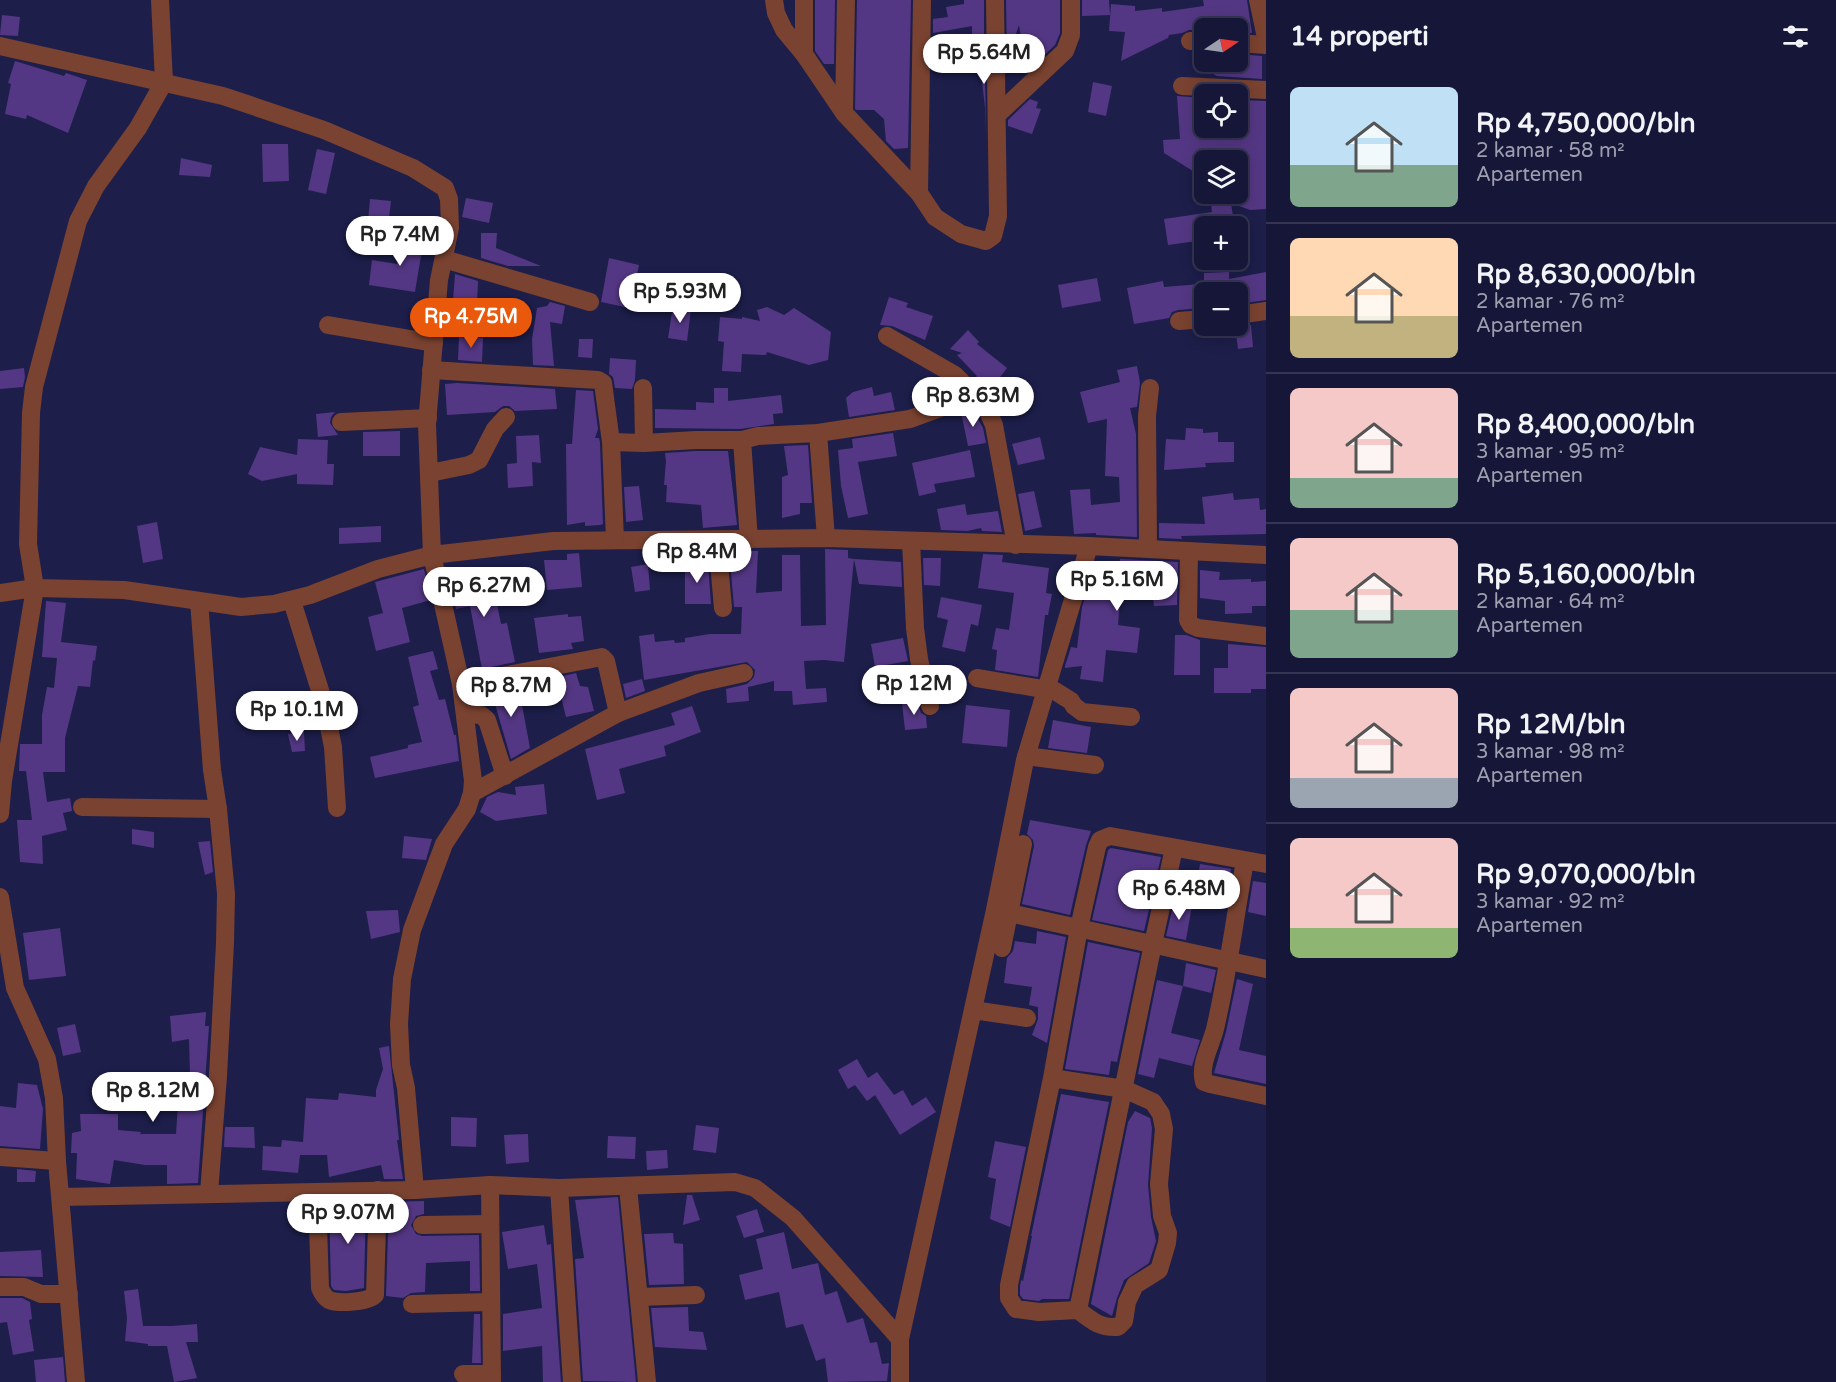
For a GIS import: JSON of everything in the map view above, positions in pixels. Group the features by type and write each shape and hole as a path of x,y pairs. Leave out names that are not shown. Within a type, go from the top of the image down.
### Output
{"street":[{"path":"0,814 1,781 35,588 28,544 31,413 34,387 78,220 96,186 138,128 164,82 160,0"},
{"path":"774,0 776,13 784,30 804,54 844,113 919,194 935,217 955,231 986,241 993,236 998,216 994,0"},
{"path":"804,0 804,54"},
{"path":"844,113 846,0"},
{"path":"919,194 922,0"},
{"path":"997,115 1065,51 1071,35 1071,0"},
{"path":"1261,5 1266,38"},
{"path":"1248,44 1266,45"},
{"path":"0,46 223,96 324,130 412,168 436,181 445,188 449,199 450,228 439,280 428,418 432,555 461,684 473,782 467,809 444,844 412,930 402,980 399,1024 401,1065 406,1088 415,1190"},
{"path":"1182,86 1266,90"},
{"path":"444,259 590,302"},
{"path":"1248,314 1266,311"},
{"path":"1179,321 1194,320"},
{"path":"328,324 434,343"},
{"path":"887,336 955,375 985,405 994,425 1016,545"},
{"path":"432,370 603,383 611,442 615,540"},
{"path":"644,388 644,444"},
{"path":"1149,549 1147,416 1150,388"},
{"path":"611,442 644,444 696,440 742,440 758,436 818,433 910,419 976,395"},
{"path":"429,473 469,465 479,460 495,429 506,417"},
{"path":"341,422 428,418"},
{"path":"818,433 826,538"},
{"path":"742,440 749,540"},
{"path":"0,593 35,588 124,590 241,607 292,601 378,568 432,555 553,541 826,538 1089,546 1266,555"},
{"path":"717,540 723,608"},
{"path":"911,541 915,628 919,659 930,706"},
{"path":"900,1382 900,1339 995,910 1026,756 1089,546"},
{"path":"1188,551 1188,620 1191,625 1198,628 1266,636"},
{"path":"199,601 212,770 224,866 225,943 209,1193"},
{"path":"292,601 324,703 333,747 337,808"},
{"path":"461,684 602,657 606,662 618,713"},
{"path":"472,794 618,713 699,683 744,673"},
{"path":"977,678 1055,691 1071,701 1082,712 1131,717"},
{"path":"465,714 481,715 488,720 505,776"},
{"path":"1026,756 1095,765"},
{"path":"82,807 218,810"},
{"path":"1052,1078 1124,1089 1153,1102 1161,1114 1164,1129 1159,1184 1162,1216 1168,1233 1167,1243 1159,1270 1135,1286 1127,1302 1124,1321 1118,1327 1106,1328 1096,1324 1078,1310 1039,1312 1016,1309 1009,1298 1009,1286 1052,1078 1079,928 1100,840 1110,836 1266,864"},
{"path":"1002,948 1023,844"},
{"path":"1078,1310 1174,848"},
{"path":"1245,861 1215,1027 1204,1065 1204,1082 1266,1096"},
{"path":"0,897 15,988 47,1059 54,1098 57,1161 76,1382"},
{"path":"1009,913 1266,969"},
{"path":"973,1010 1027,1018"},
{"path":"0,1157 57,1161"},
{"path":"60,1197 415,1190 490,1185 559,1188 628,1187 735,1182 755,1188 793,1218 900,1339"},
{"path":"463,1374 492,1378 490,1185"},
{"path":"628,1187 646,1382"},
{"path":"559,1188 572,1382"},
{"path":"317,1192 320,1288 330,1301 351,1302 372,1298 375,1295 378,1190"},
{"path":"422,1225 490,1224"},
{"path":"1,1287 24,1287 41,1294 69,1294"},
{"path":"639,1297 696,1294"},
{"path":"412,1304 491,1302"}],"building":[{"path":"815,0 835,0 834,64 824,64 815,51"},
{"path":"857,0 911,0 908,148 894,149 886,141 884,119 874,110 855,109"},
{"path":"964,0 984,0 984,45 972,45 972,26 933,33 933,19 948,17 946,7 964,4"},
{"path":"1006,0 1060,0 1060,33 1055,45 1038,61 1025,63 1019,25 1007,60"},
{"path":"1082,0 1109,0 1110,15 1082,16"},
{"path":"1203,0 1247,0 1252,33 1248,33 1248,18 1194,18 1194,30 1169,35 1168,38 1121,61 1125,32 1109,31 1111,4 1135,6 1135,11 1162,8 1162,12 1204,6"},
{"path":"2,15 20,17 18,36 0,35"},
{"path":"1248,55 1262,56 1262,79 1217,76 1210,72 1248,72"},
{"path":"15,61 64,76 66,73 87,80 68,133 27,115 26,119 5,114 11,84 8,83"},
{"path":"980,65 985,72 986,136 985,107"},
{"path":"1093,82 1112,86 1106,116 1088,112"},
{"path":"1177,96 1194,97 1194,138 1248,138 1248,100 1266,101 1266,209 1250,210 1234,204 1248,204 1248,150 1194,150 1194,172 1164,153 1163,140 1180,139"},
{"path":"1030,99 1038,102 1036,108 1041,109 1032,134 1008,126 1008,120"},
{"path":"262,144 288,144 289,181 263,182"},
{"path":"317,149 335,153 326,194 308,190"},
{"path":"181,158 212,165 210,177 179,175"},
{"path":"466,198 493,203 489,223 462,217"},
{"path":"370,199 391,201 387,235 367,233"},
{"path":"1211,204 1231,204 1233,216 1194,216 1194,241 1168,245 1164,219 1212,212"},
{"path":"481,233 497,233 496,248 541,266 508,266 481,258"},
{"path":"402,235 424,238 415,292 369,285 372,260 397,264"},
{"path":"609,258 639,265 630,308 601,302"},
{"path":"1229,272 1229,279 1266,272 1266,300 1248,303 1248,282 1204,282 1204,273"},
{"path":"455,274 478,281 477,303 453,301"},
{"path":"1097,278 1101,301 1062,308 1058,285"},
{"path":"1163,281 1164,287 1194,285 1194,309 1172,312 1169,318 1134,324 1127,288"},
{"path":"889,297 908,303 906,307 933,316 925,340 892,326 880,325"},
{"path":"550,302 565,306 562,324 550,322 554,366 533,365 532,339 537,308 547,306"},
{"path":"673,306 691,309 687,341 668,338"},
{"path":"767,307 784,315 794,308 831,332 828,360 809,365 767,352 766,355 742,354 741,372 722,371 724,342 718,341 720,317 742,319 742,317 760,321 757,310"},
{"path":"1248,325 1251,325 1253,347 1238,349 1236,336 1248,336"},
{"path":"968,330 979,342 977,344 1007,368 988,393 975,379 977,376 957,355 962,353 950,349"},
{"path":"459,337 483,338 482,362 458,360"},
{"path":"579,339 593,339 592,358 578,357"},
{"path":"610,358 636,360 632,389 615,388 613,377 609,374"},
{"path":"1137,366 1140,383 1137,407 1130,408 1136,434 1137,537 1096,535 1096,533 1074,534 1070,490 1090,489 1091,505 1120,502 1119,477 1105,476 1107,419 1088,423 1080,392 1120,382 1117,370"},
{"path":"24,368 23,387 0,389 0,371"},
{"path":"445,384 555,389 557,409 515,411 509,406 503,406 495,412 447,415"},
{"path":"872,387 874,396 891,392 895,410 849,417 846,398 853,392"},
{"path":"714,388 728,388 728,401 781,395 783,413 773,414 774,424 740,429 655,428 655,409 696,410 696,402 714,403"},
{"path":"576,390 593,391 598,429 595,438 599,438 600,443 603,524 600,525 585,526 585,522 567,525 566,444 572,444"},
{"path":"972,408 983,428 986,443 968,446 961,412"},
{"path":"335,412 330,423 338,435 318,437 316,414"},
{"path":"1186,428 1203,429 1203,433 1218,432 1218,442 1234,442 1234,462 1205,463 1206,467 1164,470 1166,439 1185,440"},
{"path":"400,431 400,456 363,456 363,432"},
{"path":"893,433 897,456 858,462 868,514 848,518 841,486 838,450 853,448 852,439"},
{"path":"539,435 541,463 532,462 533,486 508,488 507,464 517,463 516,436"},
{"path":"1040,437 1045,459 1018,465 1012,444"},
{"path":"298,439 328,440 327,464 334,464 333,485 297,484 297,474 262,481 248,474 260,447 297,455"},
{"path":"808,445 812,503 800,503 800,514 782,518 782,477 788,475 784,446"},
{"path":"970,450 975,477 934,484 936,492 919,496 912,463"},
{"path":"728,451 737,525 703,528 701,505 666,502 665,453"},
{"path":"639,486 643,520 626,522 624,487"},
{"path":"1034,491 1042,527 1025,531 1018,494"},
{"path":"1233,493 1234,500 1259,498 1260,510 1266,509 1266,534 1181,536 1182,539 1159,538 1159,523 1205,524 1202,497"},
{"path":"965,504 967,515 998,511 1002,532 982,531 981,528 967,531 941,530 937,509"},
{"path":"157,522 163,559 143,563 137,526"},
{"path":"381,526 381,542 339,544 339,528"},
{"path":"825,549 848,550 848,558 854,559 844,662 804,661 806,689 826,688 827,702 793,705 792,691 774,691 774,681 748,687 749,701 727,703 726,689 747,684 754,677 755,670 747,662 644,680 639,636 654,634 655,642 674,640 675,643 685,642 685,638 710,634 741,634 742,607 734,607 729,550 758,551 756,593 782,591 782,555 800,555 801,626 826,625"},
{"path":"579,553 582,587 547,590 544,560 567,560 567,554"},
{"path":"983,554 1003,555 1002,562 1049,568 1046,593 1052,594 1048,615 1045,615 1038,677 995,670 997,650 992,649 996,628 1009,630 1014,593 978,588"},
{"path":"923,558 941,558 940,586 924,585"},
{"path":"854,559 901,562 902,587 859,584"},
{"path":"1120,559 1178,562 1177,605 1154,606 1152,587 1121,586 1118,625 1140,628 1137,653 1106,650 1103,682 1080,679 1082,666 1065,668 1065,666 1071,647 1077,648 1082,607 1089,585 1096,585 1096,565 1120,565"},
{"path":"648,564 650,590 635,592 631,567"},
{"path":"685,564 708,564 711,604 685,604"},
{"path":"424,569 431,600 402,608 410,642 376,651 368,617 383,613 375,582"},
{"path":"1200,570 1220,572 1219,580 1266,581 1266,606 1252,606 1252,613 1225,614 1225,601 1200,598"},
{"path":"491,572 501,624 507,623 515,662 482,669 470,606 456,609 449,580"},
{"path":"941,597 982,605 978,626 971,624 965,652 942,647 948,620 937,617"},
{"path":"46,601 66,603 61,642 97,646 90,687 78,686 65,738 65,772 43,772 47,802 70,798 72,811 63,813 67,830 42,836 43,864 20,862 17,820 32,820 26,771 19,771 20,744 42,744 42,715 47,687 54,688 57,658 42,657"},
{"path":"568,614 568,617 581,616 584,641 571,643 573,649 539,653 534,618"},
{"path":"1175,635 1186,635 1200,640 1200,675 1174,675"},
{"path":"903,638 908,661 875,667 871,644"},
{"path":"1228,644 1266,647 1266,689 1251,689 1251,693 1214,693 1214,668 1228,668"},
{"path":"433,651 438,669 430,671 439,700 445,699 454,735 456,735 459,761 375,778 370,757 408,748 408,745 422,742 413,707 419,705 408,657"},
{"path":"576,673 580,686 588,687 594,711 566,717 560,693 545,698 542,681"},
{"path":"642,679 645,691 626,698 623,684"},
{"path":"514,685 513,691 519,689 530,748 511,759 493,697 484,698 483,691"},
{"path":"917,701 921,713 926,716 927,728 905,730 902,703"},
{"path":"966,705 1010,710 1007,747 962,743"},
{"path":"692,706 701,732 664,746 666,756 619,769 625,793 597,800 585,749 675,725 671,713"},
{"path":"1053,720 1091,727 1087,753 1048,748"},
{"path":"304,732 305,751 292,752 288,734"},
{"path":"544,784 547,814 496,821 480,812 487,797 498,792 516,795 515,787"},
{"path":"1030,820 1091,831 1070,915 1022,904 1034,846 1033,840 1027,834"},
{"path":"132,829 154,832 154,848 132,844"},
{"path":"404,836 432,839 426,860 402,858"},
{"path":"210,841 213,872 205,875 198,842"},
{"path":"1111,848 1161,857 1144,931 1092,920 1108,850"},
{"path":"1200,864 1231,869 1226,906 1194,901"},
{"path":"1253,881 1266,883 1266,916 1248,912"},
{"path":"1174,902 1192,905 1186,940 1166,936"},
{"path":"398,910 400,932 371,939 366,911"},
{"path":"60,928 66,976 29,980 23,933"},
{"path":"1037,931 1066,937 1047,1043 1032,1035 1038,1019 1038,1007 1029,1005 1032,987 1004,983 1007,958 1013,951 1015,941 1036,944"},
{"path":"1088,942 1140,953 1117,1062 1111,1061 1109,1075 1065,1069"},
{"path":"1186,963 1216,970 1211,993 1183,986"},
{"path":"1237,979 1253,984 1239,1050 1266,1056 1266,1084 1214,1073 1226,1032"},
{"path":"1157,980 1183,986 1171,1033 1200,1040 1192,1066 1159,1058 1154,1078 1138,1074"},
{"path":"206,1012 205,1026 209,1026 198,1183 167,1184 167,1165 145,1165 114,1160 110,1184 76,1179 77,1153 71,1153 72,1133 81,1131 80,1114 118,1114 118,1130 141,1132 140,1134 176,1134 180,1075 190,1075 189,1039 172,1042 170,1016"},
{"path":"75,1024 81,1052 63,1056 57,1028"},
{"path":"389,1046 399,1140 397,1140 403,1179 384,1179 381,1165 329,1177 327,1155 300,1155 298,1173 262,1170 263,1146 281,1147 282,1140 303,1142 306,1098 338,1100 339,1093 376,1097 383,1069 379,1048"},
{"path":"857,1059 868,1078 877,1072 894,1095 903,1090 912,1106 926,1097 936,1112 900,1135 875,1095 867,1101 855,1085 848,1089 838,1070"},
{"path":"18,1083 37,1085 43,1109 40,1149 0,1146 0,1106 16,1108"},
{"path":"1061,1094 1109,1102 1069,1299 1039,1301 1023,1299 1020,1295 1021,1280 1023,1281"},
{"path":"1135,1111 1150,1118 1152,1128 1148,1185 1156,1241 1149,1263 1124,1280 1112,1316 1091,1304 1128,1122"},
{"path":"451,1117 477,1118 476,1147 451,1146"},
{"path":"696,1125 719,1128 716,1153 693,1150"},
{"path":"225,1127 254,1127 255,1148 224,1147"},
{"path":"528,1134 529,1162 506,1164 504,1135"},
{"path":"608,1136 636,1137 635,1159 607,1158"},
{"path":"995,1141 1026,1147 1010,1227 990,1219 996,1179 988,1177"},
{"path":"667,1150 668,1168 647,1170 646,1151"},
{"path":"17,1169 36,1171 35,1182 17,1182"},
{"path":"687,1195 692,1195 700,1220 683,1225"},
{"path":"618,1197 636,1382 583,1381 575,1259 584,1258 575,1200"},
{"path":"424,1201 424,1214 416,1216 411,1225 416,1234 422,1236 479,1235 480,1291 470,1291 470,1261 426,1263 425,1292 411,1293 403,1298 386,1296 389,1202"},
{"path":"366,1202 364,1288 334,1290 331,1286 329,1203"},
{"path":"757,1209 764,1232 744,1238 736,1216"},
{"path":"544,1225 547,1245 551,1244 561,1382 543,1382 542,1346 503,1351 503,1314 542,1308 537,1264 508,1269 502,1232"},
{"path":"784,1232 792,1269 818,1263 825,1295 837,1291 847,1323 863,1318 870,1343 877,1342 882,1364 889,1363 887,1381 828,1382 825,1358 816,1361 803,1324 786,1328 779,1292 745,1300 739,1275 763,1269 756,1239"},
{"path":"673,1233 674,1243 683,1244 684,1284 649,1285 644,1234"},
{"path":"41,1250 43,1277 0,1276 0,1252"},
{"path":"138,1289 143,1326 197,1324 198,1342 186,1342 197,1378 174,1382 167,1346 148,1346 148,1344 125,1341 127,1318 124,1291"},
{"path":"0,1298 22,1298 30,1302 32,1319 29,1320 34,1351 13,1355 7,1322 0,1323"},
{"path":"688,1307 689,1331 703,1332 707,1350 655,1347 651,1308"},
{"path":"474,1314 480,1314 481,1363 472,1363"},
{"path":"63,1357 65,1382 36,1382 34,1360"}]}
